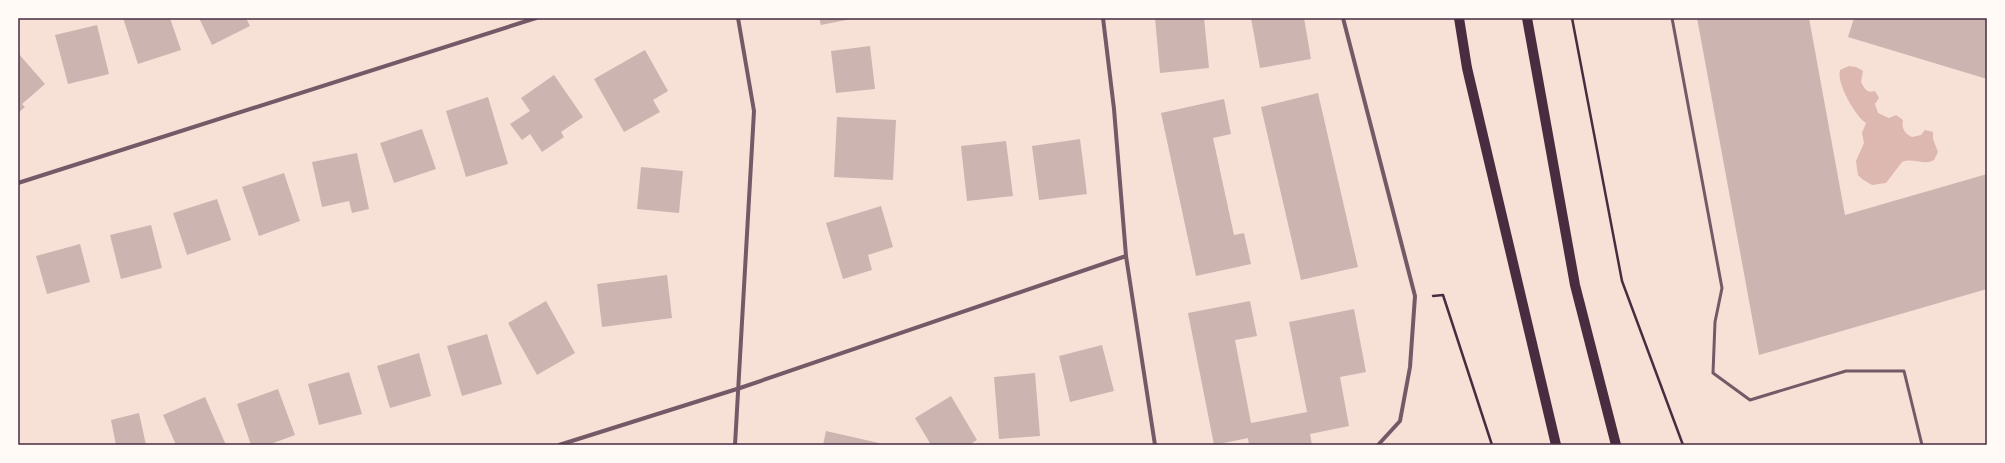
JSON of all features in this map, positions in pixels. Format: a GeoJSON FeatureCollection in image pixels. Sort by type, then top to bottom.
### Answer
{"type":"FeatureCollection","features":[{"type":"Feature","properties":{"kind":"main road"},"geometry":{"type":"LineString","coordinates":[[1458,18],[1467,68],[1556,445]]}},
{"type":"Feature","properties":{"kind":"main road"},"geometry":{"type":"LineString","coordinates":[[1527,18],[1575,285],[1616,445]]}},
{"type":"Feature","properties":{"kind":"street"},"geometry":{"type":"LineString","coordinates":[[18,183],[536,18]]}},
{"type":"Feature","properties":{"kind":"street"},"geometry":{"type":"LineString","coordinates":[[735,445],[740,388],[754,111],[738,18]]}},
{"type":"Feature","properties":{"kind":"street"},"geometry":{"type":"LineString","coordinates":[[1103,18],[1114,109],[1126,256],[1155,445]]}},
{"type":"Feature","properties":{"kind":"street"},"geometry":{"type":"LineString","coordinates":[[1343,18],[1415,296],[1410,367],[1400,421],[1378,445]]}},
{"type":"Feature","properties":{"kind":"street"},"geometry":{"type":"LineString","coordinates":[[559,445],[740,388],[1126,256]]}},
{"type":"Feature","properties":{"kind":"lane"},"geometry":{"type":"LineString","coordinates":[[1672,18],[1722,288],[1714,322],[1713,373],[1750,400],[1846,370],[1904,371],[1922,445]]}},
{"type":"Feature","properties":{"kind":"path"},"geometry":{"type":"LineString","coordinates":[[1572,18],[1622,281],[1683,445]]}},
{"type":"Feature","properties":{"kind":"path"},"geometry":{"type":"LineString","coordinates":[[1415,296],[1442,295],[1492,445]]}},
{"type":"Feature","properties":{"kind":"shaded area"},"geometry":{"type":"Polygon","coordinates":[[[1849,66],[1856,67],[1863,71],[1861,82],[1863,86],[1870,92],[1875,91],[1879,98],[1875,104],[1878,113],[1889,118],[1896,115],[1903,120],[1904,130],[1912,137],[1921,135],[1925,130],[1933,132],[1933,139],[1938,152],[1934,160],[1930,162],[1910,160],[1902,162],[1886,183],[1872,185],[1858,175],[1856,161],[1864,143],[1862,133],[1866,123],[1852,107],[1841,83],[1840,70],[1849,66]]]}},
{"type":"Feature","properties":{"kind":"building"},"geometry":{"type":"Polygon","coordinates":[[[123,18],[170,18],[181,50],[138,64],[123,18]]]}},
{"type":"Feature","properties":{"kind":"building"},"geometry":{"type":"Polygon","coordinates":[[[199,18],[246,18],[250,26],[212,45],[199,18]]]}},
{"type":"Feature","properties":{"kind":"building"},"geometry":{"type":"Polygon","coordinates":[[[819,18],[851,18],[851,19],[821,25],[819,18]]]}},
{"type":"Feature","properties":{"kind":"building"},"geometry":{"type":"Polygon","coordinates":[[[1155,18],[1204,18],[1209,68],[1160,73],[1155,18]]]}},
{"type":"Feature","properties":{"kind":"building"},"geometry":{"type":"Polygon","coordinates":[[[1251,18],[1304,18],[1311,59],[1260,68],[1251,18]]]}},
{"type":"Feature","properties":{"kind":"building"},"geometry":{"type":"Polygon","coordinates":[[[1697,18],[1809,18],[1845,215],[1987,174],[1987,289],[1759,355],[1697,18]]]}},
{"type":"Feature","properties":{"kind":"building"},"geometry":{"type":"Polygon","coordinates":[[[1854,18],[1987,18],[1987,79],[1848,37],[1854,18]]]}},
{"type":"Feature","properties":{"kind":"building"},"geometry":{"type":"Polygon","coordinates":[[[97,25],[109,74],[68,84],[55,35],[97,25]]]}},
{"type":"Feature","properties":{"kind":"building"},"geometry":{"type":"Polygon","coordinates":[[[870,46],[875,89],[836,93],[831,51],[870,46]]]}},
{"type":"Feature","properties":{"kind":"building"},"geometry":{"type":"Polygon","coordinates":[[[645,50],[668,91],[653,100],[660,112],[624,132],[594,79],[645,50]]]}},
{"type":"Feature","properties":{"kind":"building"},"geometry":{"type":"Polygon","coordinates":[[[18,53],[45,84],[22,104],[25,107],[18,113],[18,53]]]}},
{"type":"Feature","properties":{"kind":"building"},"geometry":{"type":"Polygon","coordinates":[[[554,75],[583,117],[561,132],[564,137],[542,152],[530,134],[522,140],[510,124],[530,111],[521,98],[554,75]]]}},
{"type":"Feature","properties":{"kind":"building"},"geometry":{"type":"Polygon","coordinates":[[[1318,93],[1358,267],[1301,280],[1261,107],[1318,93]]]}},
{"type":"Feature","properties":{"kind":"building"},"geometry":{"type":"Polygon","coordinates":[[[488,97],[508,164],[466,177],[446,111],[488,97]]]}},
{"type":"Feature","properties":{"kind":"building"},"geometry":{"type":"Polygon","coordinates":[[[1224,99],[1231,134],[1213,138],[1234,235],[1244,233],[1251,264],[1196,276],[1161,113],[1224,99]]]}},
{"type":"Feature","properties":{"kind":"building"},"geometry":{"type":"Polygon","coordinates":[[[837,117],[896,120],[893,180],[834,177],[837,117]]]}},
{"type":"Feature","properties":{"kind":"building"},"geometry":{"type":"Polygon","coordinates":[[[422,129],[436,169],[394,183],[380,143],[422,129]]]}},
{"type":"Feature","properties":{"kind":"building"},"geometry":{"type":"Polygon","coordinates":[[[1080,139],[1087,194],[1039,200],[1032,146],[1080,139]]]}},
{"type":"Feature","properties":{"kind":"building"},"geometry":{"type":"Polygon","coordinates":[[[1006,141],[1013,196],[967,201],[961,146],[1006,141]]]}},
{"type":"Feature","properties":{"kind":"building"},"geometry":{"type":"Polygon","coordinates":[[[357,153],[369,209],[352,213],[349,201],[322,207],[312,162],[357,153]]]}},
{"type":"Feature","properties":{"kind":"building"},"geometry":{"type":"Polygon","coordinates":[[[641,167],[683,171],[679,213],[637,209],[641,167]]]}},
{"type":"Feature","properties":{"kind":"building"},"geometry":{"type":"Polygon","coordinates":[[[284,173],[300,221],[259,236],[242,187],[284,173]]]}},
{"type":"Feature","properties":{"kind":"building"},"geometry":{"type":"Polygon","coordinates":[[[217,199],[231,240],[187,255],[173,213],[217,199]]]}},
{"type":"Feature","properties":{"kind":"building"},"geometry":{"type":"Polygon","coordinates":[[[881,206],[893,247],[868,255],[872,270],[843,279],[826,223],[881,206]]]}},
{"type":"Feature","properties":{"kind":"building"},"geometry":{"type":"Polygon","coordinates":[[[151,225],[162,268],[121,279],[110,235],[151,225]]]}},
{"type":"Feature","properties":{"kind":"building"},"geometry":{"type":"Polygon","coordinates":[[[80,244],[90,282],[47,294],[36,256],[80,244]]]}},
{"type":"Feature","properties":{"kind":"building"},"geometry":{"type":"Polygon","coordinates":[[[667,275],[672,318],[602,327],[597,284],[667,275]]]}},
{"type":"Feature","properties":{"kind":"building"},"geometry":{"type":"Polygon","coordinates":[[[546,301],[575,353],[537,375],[508,323],[546,301]]]}},
{"type":"Feature","properties":{"kind":"building"},"geometry":{"type":"Polygon","coordinates":[[[1250,301],[1257,336],[1235,340],[1251,423],[1307,412],[1289,322],[1354,309],[1366,372],[1340,377],[1349,426],[1310,434],[1312,445],[1249,445],[1248,438],[1214,445],[1188,313],[1250,301]]]}},
{"type":"Feature","properties":{"kind":"building"},"geometry":{"type":"Polygon","coordinates":[[[487,334],[502,384],[462,396],[447,346],[487,334]]]}},
{"type":"Feature","properties":{"kind":"building"},"geometry":{"type":"Polygon","coordinates":[[[1102,345],[1114,391],[1070,402],[1059,356],[1102,345]]]}},
{"type":"Feature","properties":{"kind":"building"},"geometry":{"type":"Polygon","coordinates":[[[419,353],[431,396],[390,408],[377,366],[419,353]]]}},
{"type":"Feature","properties":{"kind":"building"},"geometry":{"type":"Polygon","coordinates":[[[349,372],[362,414],[319,425],[308,384],[349,372]]]}},
{"type":"Feature","properties":{"kind":"building"},"geometry":{"type":"Polygon","coordinates":[[[1035,373],[1040,436],[999,439],[994,377],[1035,373]]]}},
{"type":"Feature","properties":{"kind":"building"},"geometry":{"type":"Polygon","coordinates":[[[278,389],[295,435],[268,445],[251,445],[237,404],[278,389]]]}},
{"type":"Feature","properties":{"kind":"building"},"geometry":{"type":"Polygon","coordinates":[[[951,396],[977,440],[969,445],[931,445],[915,418],[951,396]]]}},
{"type":"Feature","properties":{"kind":"building"},"geometry":{"type":"Polygon","coordinates":[[[205,397],[226,445],[176,445],[163,415],[205,397]]]}},
{"type":"Feature","properties":{"kind":"building"},"geometry":{"type":"Polygon","coordinates":[[[139,413],[146,445],[116,445],[111,420],[139,413]]]}},
{"type":"Feature","properties":{"kind":"building"},"geometry":{"type":"Polygon","coordinates":[[[826,431],[879,443],[879,445],[823,445],[826,431]]]}}]}
